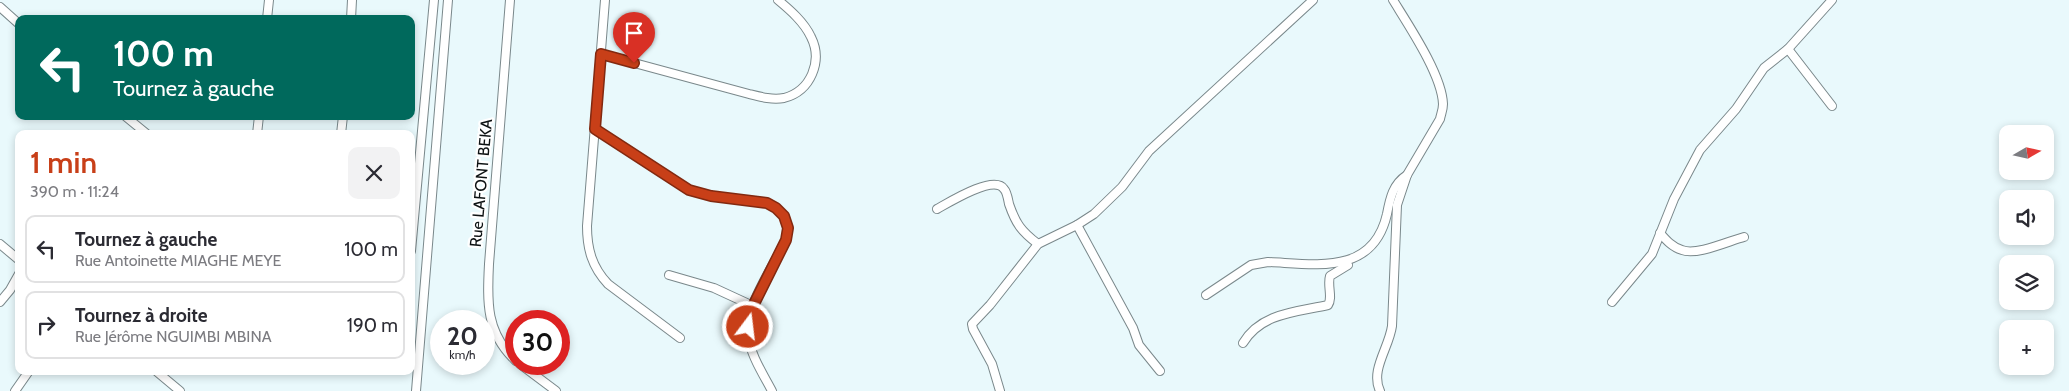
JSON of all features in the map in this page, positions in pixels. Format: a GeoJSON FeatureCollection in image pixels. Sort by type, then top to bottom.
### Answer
{"type":"FeatureCollection","features":[{"type":"Feature","properties":{"kind":"street"},"geometry":{"type":"LineString","coordinates":[[267,15],[269,0]]}},
{"type":"Feature","properties":{"kind":"street"},"geometry":{"type":"LineString","coordinates":[[351,15],[352,0]]}},
{"type":"Feature","properties":{"kind":"street"},"geometry":{"type":"LineString","coordinates":[[415,207],[434,0]]}},
{"type":"Feature","properties":{"kind":"street"},"geometry":{"type":"LineString","coordinates":[[416,391],[448,0]]}},
{"type":"Feature","properties":{"kind":"street","name":"Rue LAFONT BEKA"},"geometry":{"type":"LineString","coordinates":[[505,350],[494,330],[488,299],[488,264],[510,0]]}},
{"type":"Feature","properties":{"kind":"street"},"geometry":{"type":"LineString","coordinates":[[605,0],[587,232],[592,261],[598,273],[608,284],[680,338]]}},
{"type":"Feature","properties":{"kind":"street"},"geometry":{"type":"LineString","coordinates":[[601,54],[749,94],[771,99],[783,98],[794,94],[805,86],[814,73],[816,55],[812,38],[803,24],[778,0]]}},
{"type":"Feature","properties":{"kind":"street"},"geometry":{"type":"LineString","coordinates":[[1000,391],[992,364],[972,324],[990,305],[1038,244],[1077,225],[1094,214],[1122,187],[1155,145],[1313,0]]}},
{"type":"Feature","properties":{"kind":"street"},"geometry":{"type":"LineString","coordinates":[[1380,391],[1376,373],[1390,340],[1392,326],[1396,215],[1401,190],[1407,175],[1440,119],[1443,103],[1441,91],[1421,48],[1393,0]]}},
{"type":"Feature","properties":{"kind":"street"},"geometry":{"type":"LineString","coordinates":[[1612,302],[1652,254],[1674,199],[1700,150],[1736,109],[1764,68],[1788,49],[1832,0]]}},
{"type":"Feature","properties":{"kind":"street"},"geometry":{"type":"LineString","coordinates":[[0,7],[15,20]]}},
{"type":"Feature","properties":{"kind":"street"},"geometry":{"type":"LineString","coordinates":[[1788,49],[1832,106]]}},
{"type":"Feature","properties":{"kind":"street"},"geometry":{"type":"LineString","coordinates":[[130,120],[142,130]]}},
{"type":"Feature","properties":{"kind":"street"},"geometry":{"type":"LineString","coordinates":[[595,129],[689,190],[711,196],[767,203],[784,216],[788,228],[786,240],[753,306],[748,327],[748,336],[772,391]]}},
{"type":"Feature","properties":{"kind":"street"},"geometry":{"type":"LineString","coordinates":[[1206,295],[1251,265],[1268,262],[1320,265],[1349,261],[1360,255],[1376,239],[1384,227],[1393,191],[1398,181],[1407,175]]}},
{"type":"Feature","properties":{"kind":"street"},"geometry":{"type":"LineString","coordinates":[[937,209],[963,194],[997,184],[1004,188],[1019,228],[1038,244]]}},
{"type":"Feature","properties":{"kind":"street"},"geometry":{"type":"LineString","coordinates":[[1077,225],[1133,328],[1139,345],[1160,371]]}},
{"type":"Feature","properties":{"kind":"street"},"geometry":{"type":"LineString","coordinates":[[1660,233],[1669,243],[1683,251],[1699,250],[1744,237]]}},
{"type":"Feature","properties":{"kind":"street"},"geometry":{"type":"LineString","coordinates":[[0,244],[15,257]]}},
{"type":"Feature","properties":{"kind":"street"},"geometry":{"type":"LineString","coordinates":[[1243,343],[1248,334],[1262,322],[1284,314],[1328,305],[1330,300],[1328,289],[1330,276],[1349,264],[1349,261]]}},
{"type":"Feature","properties":{"kind":"street"},"geometry":{"type":"LineString","coordinates":[[670,275],[714,288],[753,306]]}},
{"type":"Feature","properties":{"kind":"street"},"geometry":{"type":"LineString","coordinates":[[0,302],[15,280]]}},
{"type":"Feature","properties":{"kind":"street"},"geometry":{"type":"LineString","coordinates":[[15,391],[26,375]]}},
{"type":"Feature","properties":{"kind":"street"},"geometry":{"type":"LineString","coordinates":[[161,375],[180,391]]}},
{"type":"Feature","properties":{"kind":"street"},"geometry":{"type":"LineString","coordinates":[[535,375],[556,391]]}},
{"type":"Feature","properties":{"kind":"route"},"geometry":{"type":"LineString","coordinates":[[634,63],[601,54],[595,129],[689,190],[711,196],[767,203],[784,216],[788,228],[786,240],[753,306],[748,327]]}}]}
